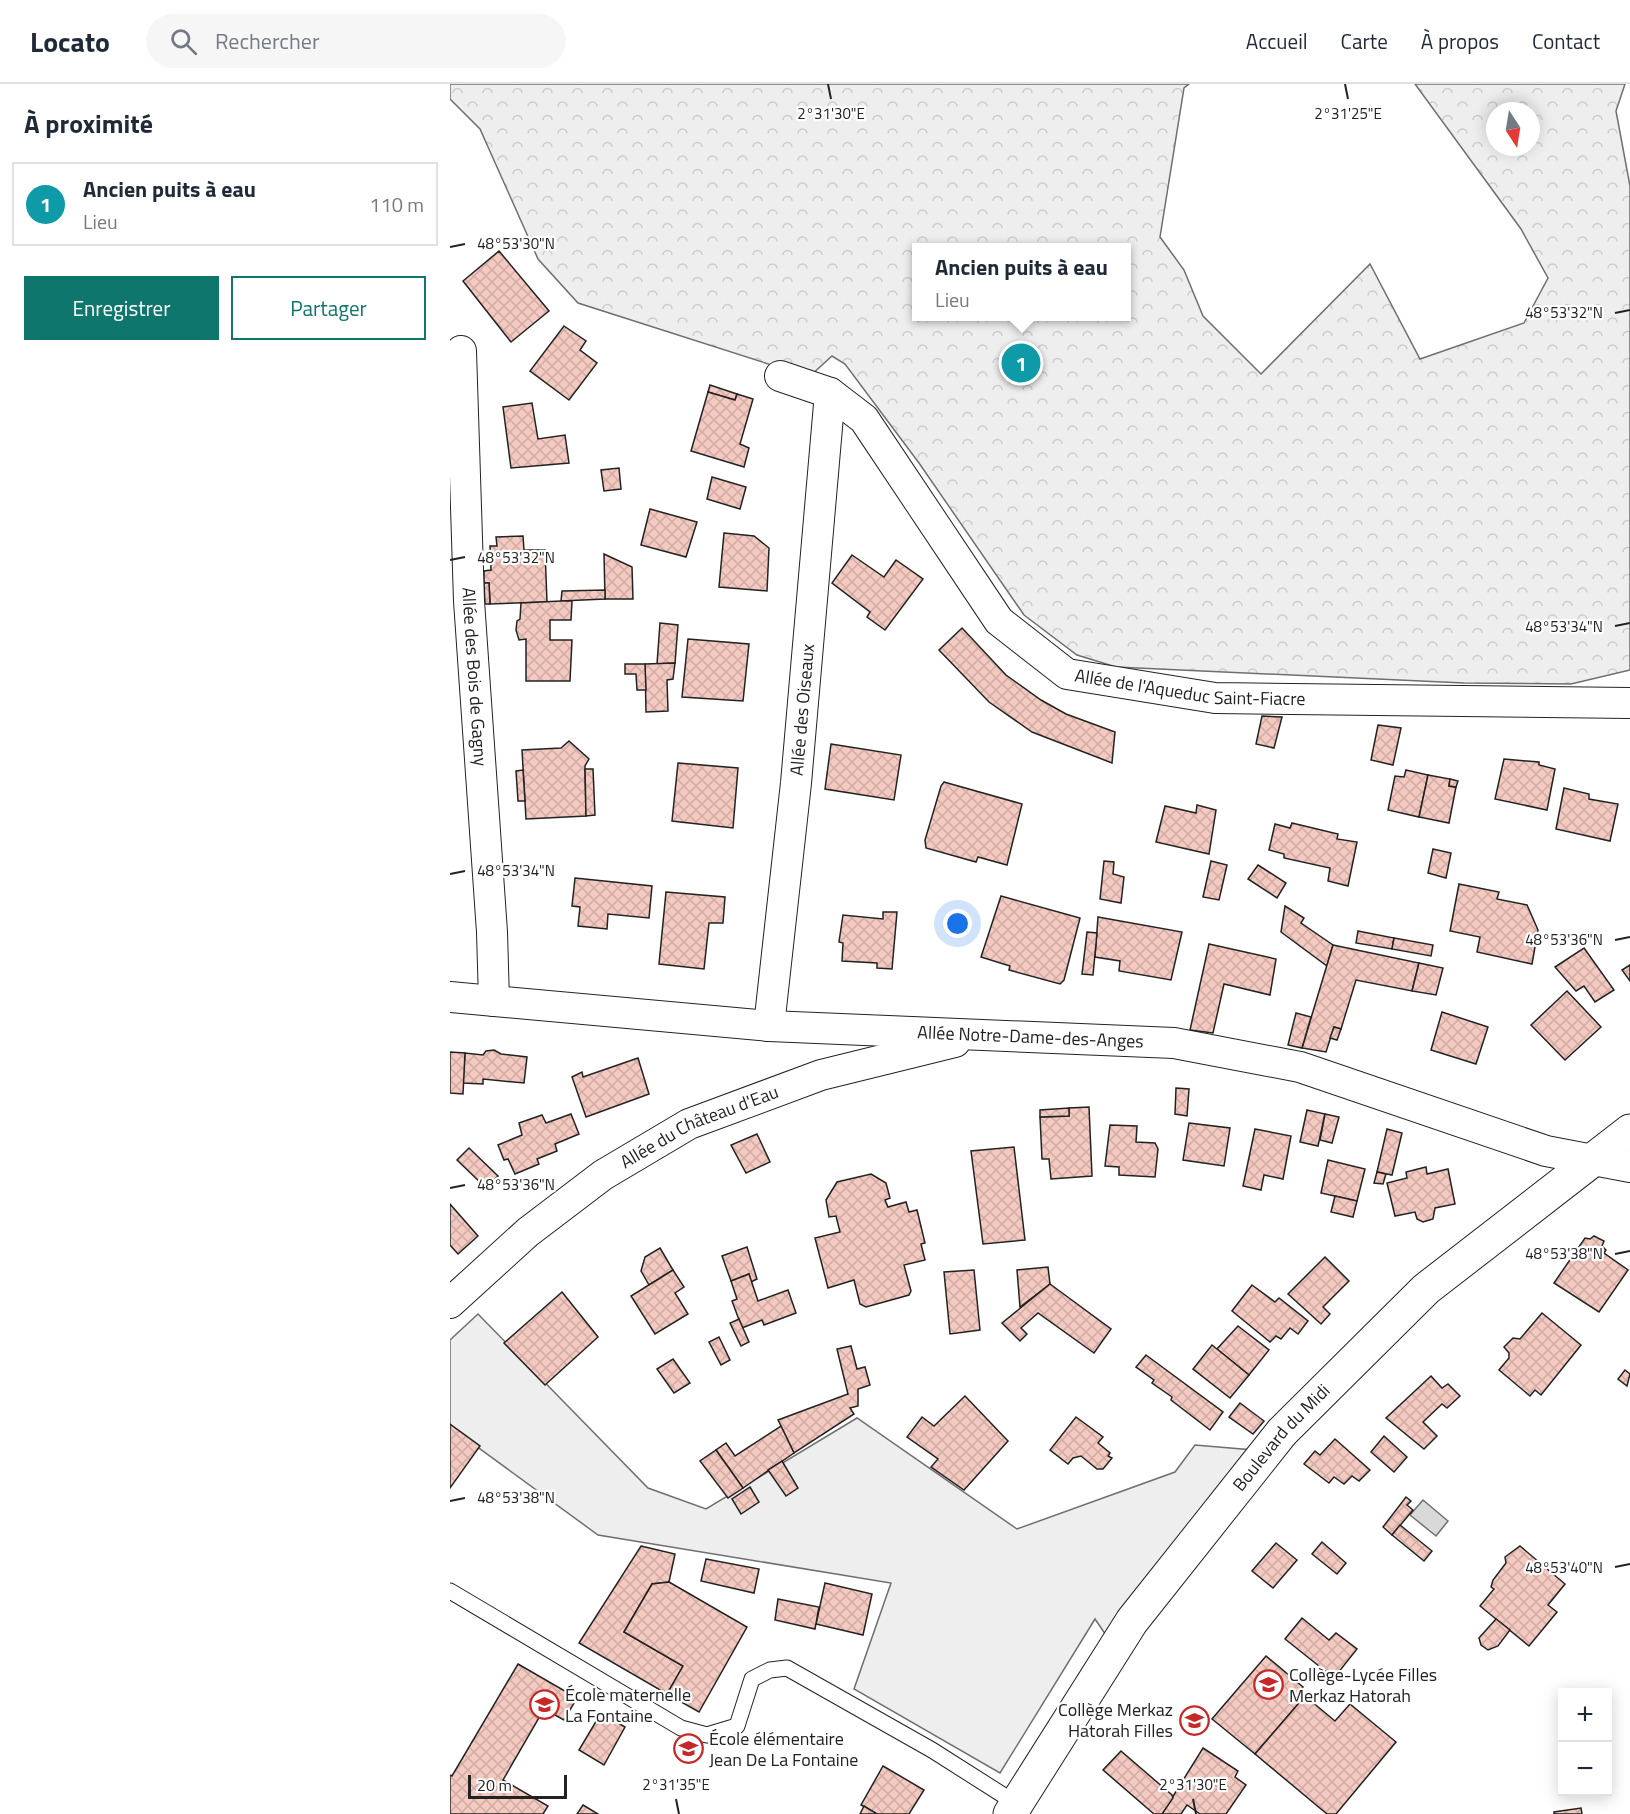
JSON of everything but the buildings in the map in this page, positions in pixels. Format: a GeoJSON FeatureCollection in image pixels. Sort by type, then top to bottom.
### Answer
{"type":"FeatureCollection","features":[{"type":"Feature","properties":{"kind":"street","name":"Allée des Bois de Gagny"},"geometry":{"type":"LineString","coordinates":[[461,351],[456,469],[469,601],[492,932],[494,1001]]}},
{"type":"Feature","properties":{"kind":"street","name":"Allée de l'Aqueduc Saint-Fiacre"},"geometry":{"type":"LineString","coordinates":[[780,376],[830,393],[864,419],[999,621],[1067,674],[1215,698],[1630,703]]}},
{"type":"Feature","properties":{"kind":"street","name":"Allée des Oiseaux"},"geometry":{"type":"LineString","coordinates":[[769,1026],[796,783],[830,393]]}},
{"type":"Feature","properties":{"kind":"street","name":"Allée Notre-Dame-des-Anges"},"geometry":{"type":"LineString","coordinates":[[450,997],[769,1026],[1174,1043],[1300,1067],[1546,1150],[1595,1158],[1630,1167]]}},
{"type":"Feature","properties":{"kind":"street","name":"Allée du Château d'Eau"},"geometry":{"type":"LineString","coordinates":[[450,1303],[528,1233],[603,1175],[689,1124],[820,1075],[990,1034]]}},
{"type":"Feature","properties":{"kind":"street","name":"Boulevard du Midi"},"geometry":{"type":"LineString","coordinates":[[1014,1809],[1126,1629],[1276,1438],[1426,1289],[1630,1131]]}},
{"type":"Feature","properties":{"kind":"lane"},"geometry":{"type":"LineString","coordinates":[[450,1591],[681,1728],[707,1735],[737,1726],[752,1680],[770,1670],[787,1668],[932,1749],[1014,1809]]}},
{"type":"Feature","properties":{"kind":"green space"},"geometry":{"type":"Polygon","coordinates":[[[450,84],[1189,84],[1184,88],[1160,237],[1184,270],[1203,316],[1261,374],[1370,264],[1420,359],[1524,323],[1548,278],[1521,229],[1415,84],[1625,84],[1616,111],[1630,186],[1630,670],[1571,684],[1464,683],[1116,667],[1077,655],[1024,615],[919,463],[845,364],[832,356],[809,377],[578,303],[538,259],[480,129],[450,99],[450,84]]]}},
{"type":"Feature","properties":{"kind":"green space"},"geometry":{"type":"Polygon","coordinates":[[[478,1314],[648,1488],[706,1509],[857,1418],[1017,1529],[1175,1472],[1195,1445],[1265,1451],[1114,1647],[1095,1619],[1000,1773],[854,1689],[891,1583],[598,1535],[450,1427],[450,1340],[478,1314]]]}},
{"type":"Feature","properties":{"kind":"shaded area"},"geometry":{"type":"Polygon","coordinates":[[[1423,1500],[1448,1521],[1436,1536],[1410,1515],[1423,1500]]]}},
{"type":"Feature","properties":{"kind":"place","name":"Ancien puits à eau"},"geometry":{"type":"Point","coordinates":[1021,363]}},
{"type":"Feature","properties":{"kind":"place","name":"Collège-Lycée Filles Merkaz Hatorah"},"geometry":{"type":"Point","coordinates":[1268,1685]}},
{"type":"Feature","properties":{"kind":"place","name":"École maternelle La Fontaine"},"geometry":{"type":"Point","coordinates":[544,1705]}},
{"type":"Feature","properties":{"kind":"place","name":"Collège Merkaz Hatorah Filles"},"geometry":{"type":"Point","coordinates":[1194,1720]}},
{"type":"Feature","properties":{"kind":"place","name":"École élémentaire Jean De La Fontaine"},"geometry":{"type":"Point","coordinates":[688,1749]}}]}
